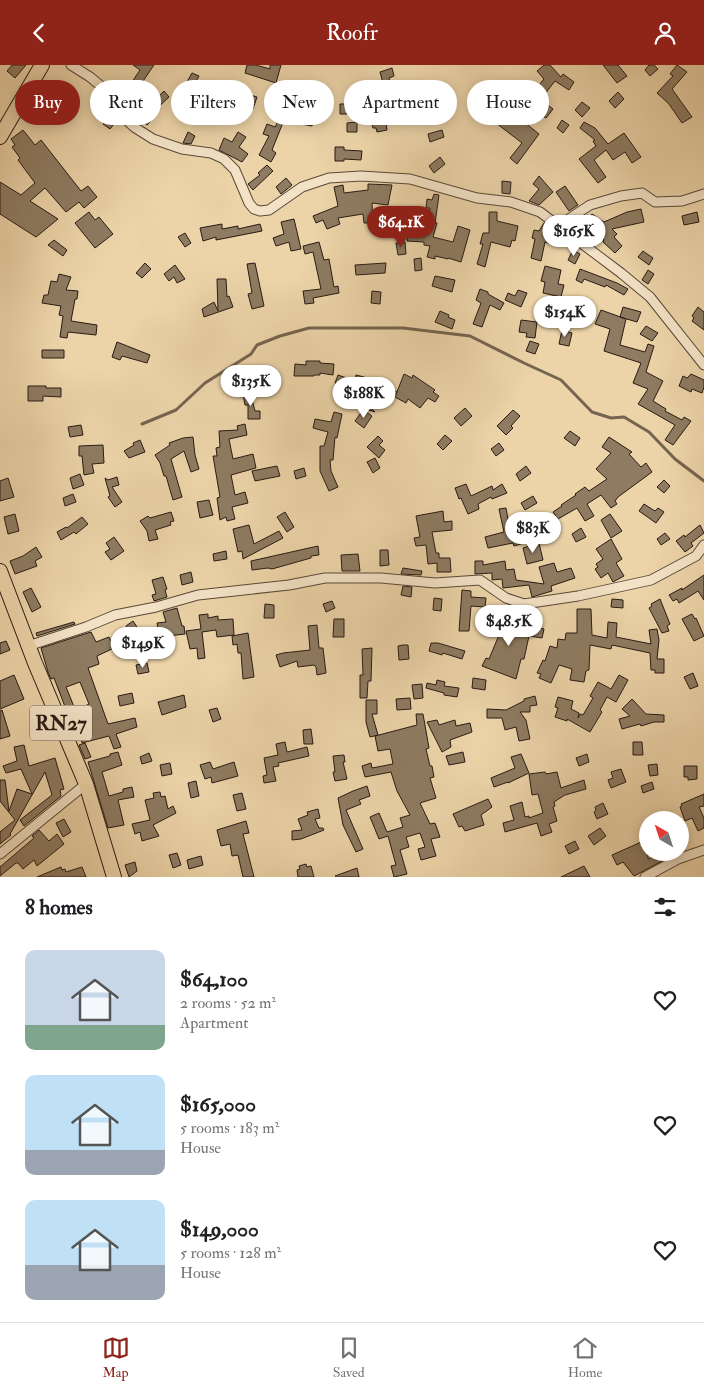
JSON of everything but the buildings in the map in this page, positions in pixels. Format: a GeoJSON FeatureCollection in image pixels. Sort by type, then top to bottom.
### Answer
{"type":"FeatureCollection","features":[{"type":"Feature","properties":{"kind":"main road"},"geometry":{"type":"LineString","coordinates":[[0,137],[42,65]]}},
{"type":"Feature","properties":{"kind":"main road","name":"RN27"},"geometry":{"type":"LineString","coordinates":[[0,571],[28,646],[86,784],[114,877]]}},
{"type":"Feature","properties":{"kind":"street"},"geometry":{"type":"LineString","coordinates":[[72,65],[101,86],[118,112],[134,127],[153,139],[182,149],[211,153],[224,159],[235,170],[249,203],[254,209],[260,211],[269,210],[302,187],[329,178],[361,176],[410,179],[477,198],[511,202],[540,212],[650,297],[704,365]]}},
{"type":"Feature","properties":{"kind":"street"},"geometry":{"type":"LineString","coordinates":[[558,225],[590,205],[621,196],[642,193],[655,202],[682,201],[704,194]]}},
{"type":"Feature","properties":{"kind":"street"},"geometry":{"type":"LineString","coordinates":[[28,646],[86,627],[115,615],[156,607],[198,595],[289,585],[325,578],[380,578],[435,583],[480,580],[506,598],[524,604],[651,580],[696,556],[704,545]]}},
{"type":"Feature","properties":{"kind":"street"},"geometry":{"type":"LineString","coordinates":[[0,854],[86,784]]}},
{"type":"Feature","properties":{"kind":"street"},"geometry":{"type":"LineString","coordinates":[[645,877],[678,859],[704,850]]}},
{"type":"Feature","properties":{"kind":"waterway"},"geometry":{"type":"LineString","coordinates":[[142,424],[176,410],[205,383],[251,354],[257,345],[280,336],[309,328],[403,328],[470,336],[561,380],[592,412],[611,418],[624,417],[649,432],[675,459],[704,481]]}}]}
